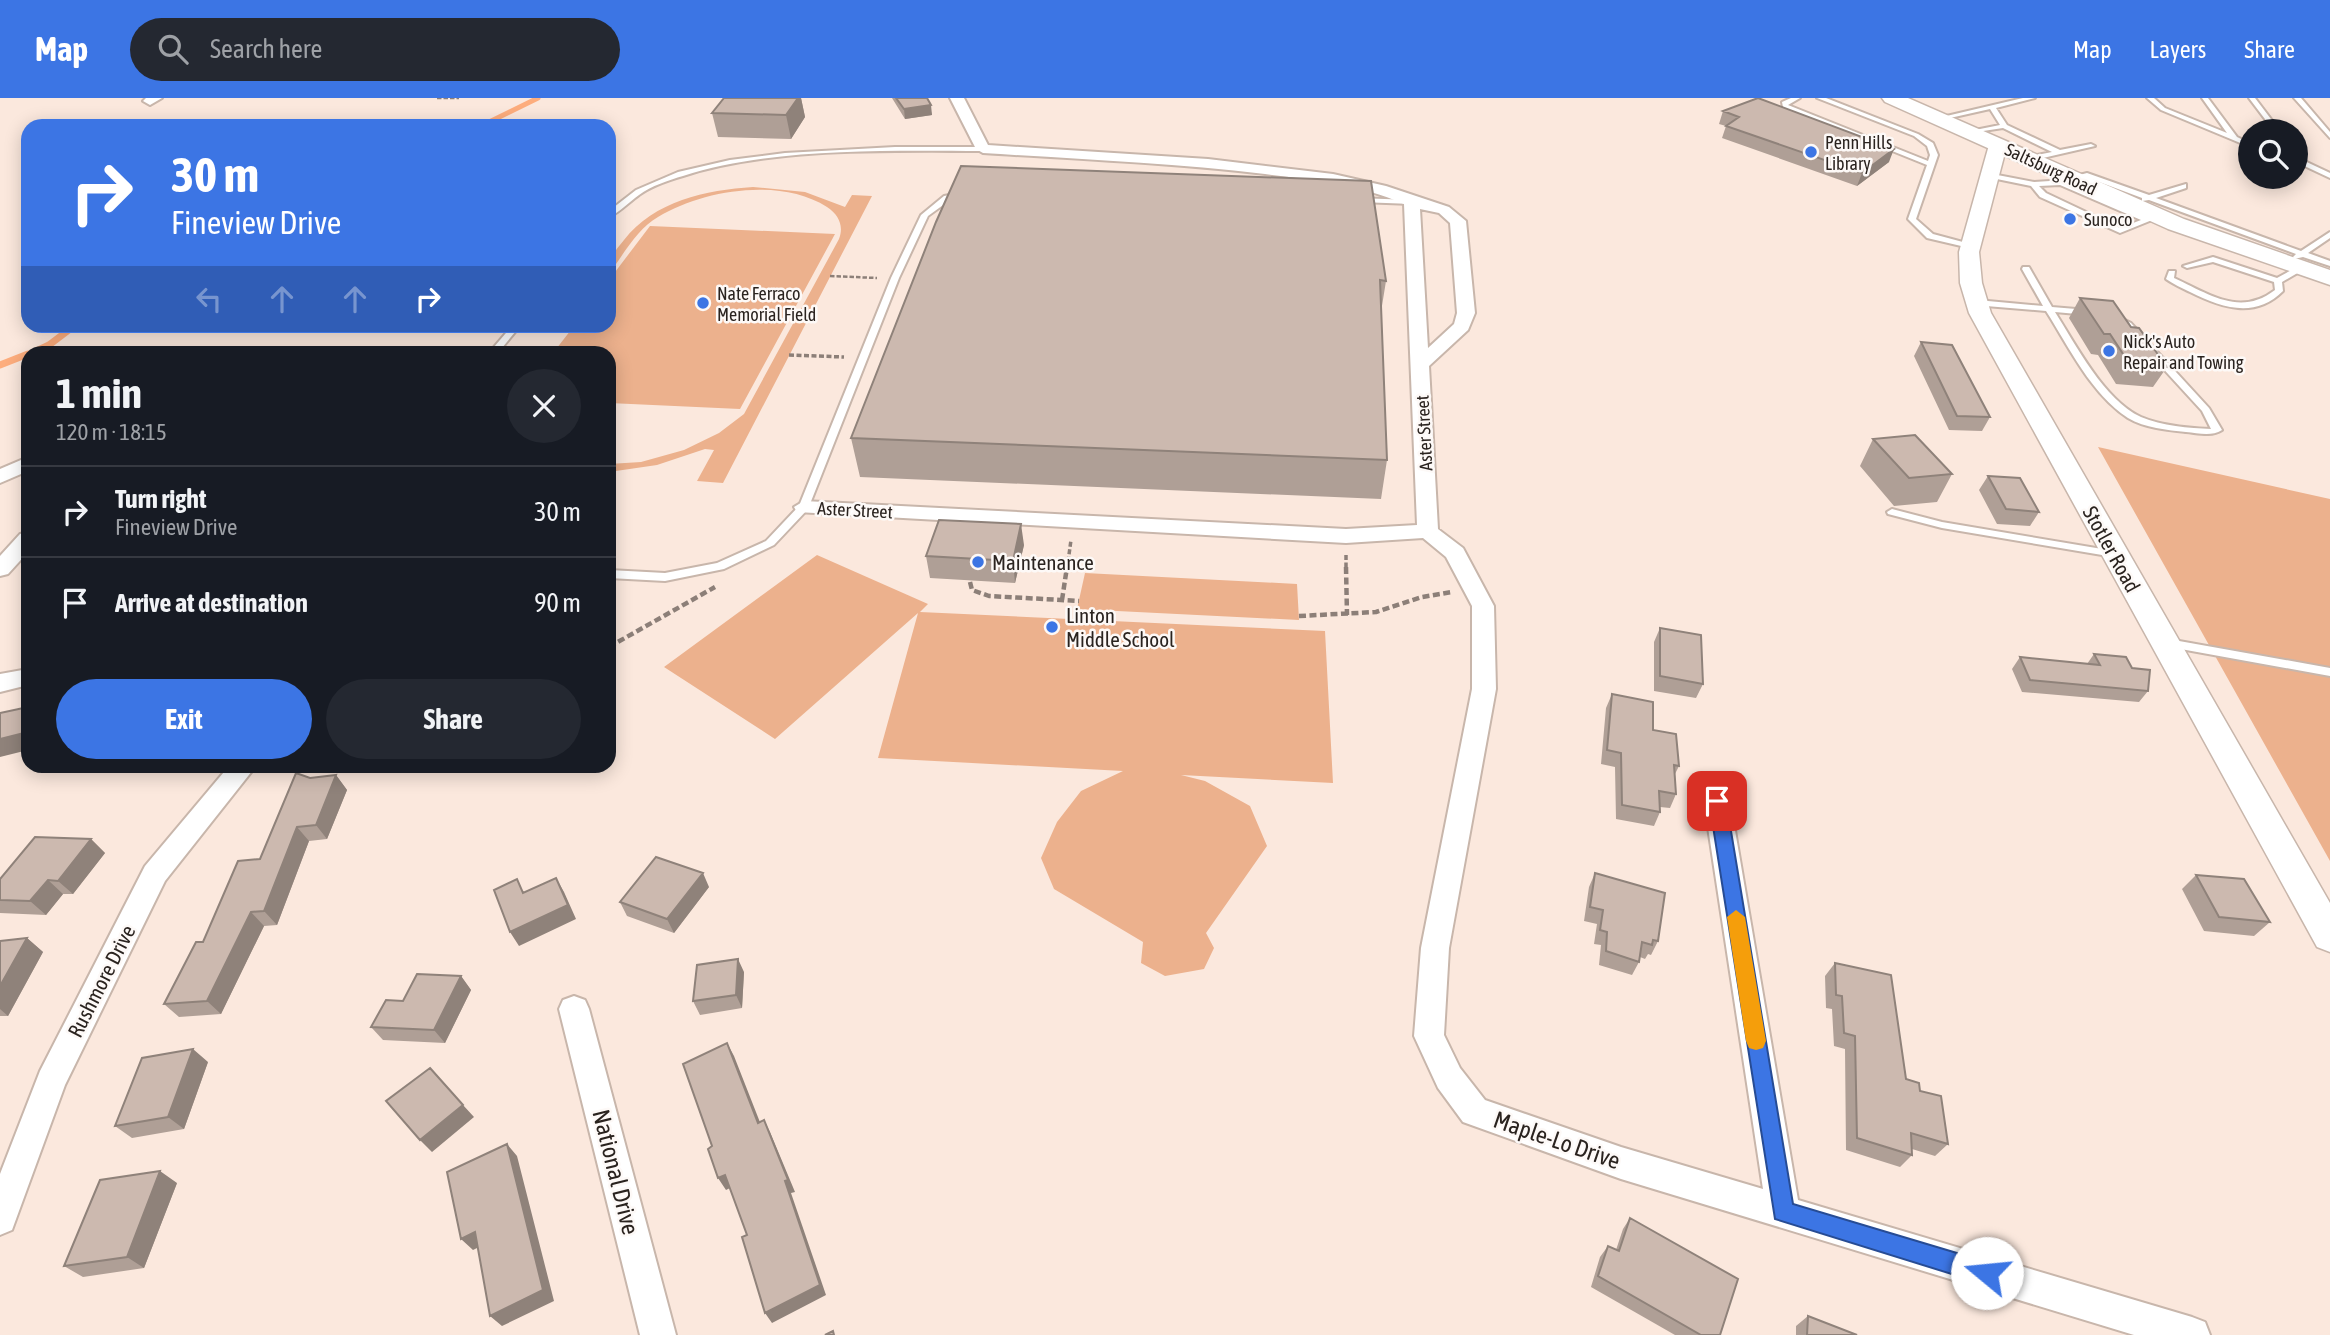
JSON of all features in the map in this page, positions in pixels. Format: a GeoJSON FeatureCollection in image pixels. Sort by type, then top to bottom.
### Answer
{"type":"FeatureCollection","features":[{"type":"Feature","properties":{"kind":"main road","name":"Saltsburg Road"},"geometry":{"type":"LineString","coordinates":[[1892,98],[1972,132],[2001,135],[2030,159],[2103,199],[2190,222],[2290,272],[2330,278]]}},
{"type":"Feature","properties":{"kind":"street"},"geometry":{"type":"LineString","coordinates":[[957,98],[983,149],[1236,166],[1355,181],[1385,188],[1412,202],[1444,210],[1458,221],[1468,302],[1462,326],[1420,365]]}},
{"type":"Feature","properties":{"kind":"street","name":"Stotler Road"},"geometry":{"type":"LineString","coordinates":[[2001,135],[1971,247],[1971,283],[1977,303],[2002,356],[2330,936]]}},
{"type":"Feature","properties":{"kind":"street","name":"Aster Street"},"geometry":{"type":"LineString","coordinates":[[804,507],[1346,536],[1428,531],[1412,202]]}},
{"type":"Feature","properties":{"kind":"street"},"geometry":{"type":"LineString","coordinates":[[0,477],[21,466]]}},
{"type":"Feature","properties":{"kind":"street","name":"Maple-Lo Drive"},"geometry":{"type":"LineString","coordinates":[[1428,531],[1455,553],[1483,606],[1484,690],[1435,948],[1429,1036],[1449,1078],[1474,1111],[1620,1163],[2192,1335]]}},
{"type":"Feature","properties":{"kind":"street"},"geometry":{"type":"LineString","coordinates":[[0,569],[21,547]]}},
{"type":"Feature","properties":{"kind":"street"},"geometry":{"type":"LineString","coordinates":[[0,683],[21,678]]}},
{"type":"Feature","properties":{"kind":"street","name":"Rushmore Drive"},"geometry":{"type":"LineString","coordinates":[[0,1218],[51,1081],[155,874],[238,773]]}},
{"type":"Feature","properties":{"kind":"street"},"geometry":{"type":"LineString","coordinates":[[1717,801],[1783,1212]]}},
{"type":"Feature","properties":{"kind":"street","name":"National Drive"},"geometry":{"type":"LineString","coordinates":[[574,1009],[658,1335]]}},
{"type":"Feature","properties":{"kind":"lane"},"geometry":{"type":"LineString","coordinates":[[1797,98],[1784,103],[1785,106],[1930,164]]}},
{"type":"Feature","properties":{"kind":"lane"},"geometry":{"type":"LineString","coordinates":[[1820,98],[1916,135],[1930,145],[1934,155],[1912,219],[1930,236],[1971,247]]}},
{"type":"Feature","properties":{"kind":"lane"},"geometry":{"type":"LineString","coordinates":[[1941,118],[2032,98]]}},
{"type":"Feature","properties":{"kind":"lane"},"geometry":{"type":"LineString","coordinates":[[2150,98],[2163,109],[2238,140]]}},
{"type":"Feature","properties":{"kind":"lane"},"geometry":{"type":"LineString","coordinates":[[2205,98],[2235,139]]}},
{"type":"Feature","properties":{"kind":"lane"},"geometry":{"type":"LineString","coordinates":[[2252,98],[2268,119]]}},
{"type":"Feature","properties":{"kind":"lane"},"geometry":{"type":"LineString","coordinates":[[2297,98],[2330,136]]}},
{"type":"Feature","properties":{"kind":"lane"},"geometry":{"type":"LineString","coordinates":[[1992,107],[2001,135],[2060,153]]}},
{"type":"Feature","properties":{"kind":"lane"},"geometry":{"type":"LineString","coordinates":[[2030,159],[2091,146]]}},
{"type":"Feature","properties":{"kind":"lane"},"geometry":{"type":"LineString","coordinates":[[616,207],[645,189],[699,170],[760,157],[822,152],[983,149]]}},
{"type":"Feature","properties":{"kind":"lane"},"geometry":{"type":"LineString","coordinates":[[2308,164],[2330,176]]}},
{"type":"Feature","properties":{"kind":"lane"},"geometry":{"type":"LineString","coordinates":[[1990,176],[2103,199],[2120,230],[2095,216],[2103,199]]}},
{"type":"Feature","properties":{"kind":"lane"},"geometry":{"type":"LineString","coordinates":[[2034,184],[2043,195],[2103,199],[2183,186]]}},
{"type":"Feature","properties":{"kind":"lane"},"geometry":{"type":"LineString","coordinates":[[616,574],[665,577],[720,566],[770,543],[804,507],[895,278],[925,215],[947,198],[968,193]]}},
{"type":"Feature","properties":{"kind":"lane"},"geometry":{"type":"LineString","coordinates":[[1343,200],[1412,202]]}},
{"type":"Feature","properties":{"kind":"lane"},"geometry":{"type":"LineString","coordinates":[[2172,273],[2168,276],[2170,279],[2240,308],[2249,309],[2272,299],[2290,272],[2330,234]]}},
{"type":"Feature","properties":{"kind":"lane"},"geometry":{"type":"LineString","coordinates":[[2187,266],[2213,259],[2290,272]]}},
{"type":"Feature","properties":{"kind":"lane"},"geometry":{"type":"LineString","coordinates":[[2212,264],[2290,272],[2330,264]]}},
{"type":"Feature","properties":{"kind":"lane"},"geometry":{"type":"LineString","coordinates":[[1977,303],[2049,309],[2100,313],[2117,317],[2128,325],[2206,410],[2217,430],[2211,432],[2145,422],[2131,416],[2085,365],[2049,309],[2026,269]]}},
{"type":"Feature","properties":{"kind":"lane"},"geometry":{"type":"LineString","coordinates":[[1892,512],[1942,524],[2114,554]]}},
{"type":"Feature","properties":{"kind":"lane"},"geometry":{"type":"LineString","coordinates":[[2164,642],[2330,672]]}},
{"type":"Feature","properties":{"kind":"path"},"geometry":{"type":"LineString","coordinates":[[437,98],[459,98]]}},
{"type":"Feature","properties":{"kind":"path"},"geometry":{"type":"LineString","coordinates":[[830,276],[895,278]]}},
{"type":"Feature","properties":{"kind":"path"},"geometry":{"type":"LineString","coordinates":[[789,355],[863,358]]}},
{"type":"Feature","properties":{"kind":"path"},"geometry":{"type":"LineString","coordinates":[[1062,600],[1074,522]]}},
{"type":"Feature","properties":{"kind":"path"},"geometry":{"type":"LineString","coordinates":[[1346,536],[1347,615]]}},
{"type":"Feature","properties":{"kind":"path"},"geometry":{"type":"LineString","coordinates":[[970,582],[972,590],[979,594],[1079,601]]}},
{"type":"Feature","properties":{"kind":"path"},"geometry":{"type":"LineString","coordinates":[[1299,616],[1376,612],[1422,597],[1446,595],[1472,582]]}},
{"type":"Feature","properties":{"kind":"path"},"geometry":{"type":"LineString","coordinates":[[616,642],[716,586]]}},
{"type":"Feature","properties":{"kind":"shaded area"},"geometry":{"type":"Polygon","coordinates":[[[753,187],[805,192],[845,207],[852,195],[872,196],[723,483],[697,481],[714,450],[705,449],[657,465],[616,471],[616,464],[641,462],[684,450],[719,433],[744,414],[839,239],[841,225],[827,207],[787,192],[742,191],[697,200],[658,217],[643,228],[616,264],[617,248],[650,216],[682,200],[717,191],[753,187]]]}},
{"type":"Feature","properties":{"kind":"shaded area","name":"Nate Ferraco Memorial Field"},"geometry":{"type":"Polygon","coordinates":[[[650,226],[835,234],[740,409],[616,403],[616,346],[558,346],[569,333],[616,333],[616,271],[650,226]]]}},
{"type":"Feature","properties":{"kind":"shaded area"},"geometry":{"type":"Polygon","coordinates":[[[2098,447],[2330,499],[2330,861],[2098,447]]]}},
{"type":"Feature","properties":{"kind":"shaded area"},"geometry":{"type":"Polygon","coordinates":[[[817,555],[928,604],[920,612],[1325,631],[1333,783],[1181,775],[1205,781],[1250,806],[1267,846],[1206,933],[1214,948],[1204,969],[1165,976],[1141,963],[1143,942],[1054,889],[1041,858],[1057,822],[1081,791],[1123,771],[878,758],[918,613],[775,739],[664,667],[817,555]]]}},
{"type":"Feature","properties":{"kind":"shaded area"},"geometry":{"type":"Polygon","coordinates":[[[1085,573],[1297,584],[1299,620],[1077,609],[1085,573]]]}},
{"type":"Feature","properties":{"kind":"building"},"geometry":{"type":"Polygon","coordinates":[[[724,98],[798,98],[786,115],[712,113],[724,98]]]}},
{"type":"Feature","properties":{"kind":"building"},"geometry":{"type":"Polygon","coordinates":[[[896,98],[927,98],[931,105],[904,109],[896,98]]]}},
{"type":"Feature","properties":{"kind":"building"},"geometry":{"type":"Polygon","coordinates":[[[1758,98],[1894,149],[1862,173],[1726,126],[1739,117],[1723,111],[1758,98]]]}},
{"type":"Feature","properties":{"kind":"building"},"geometry":{"type":"Polygon","coordinates":[[[961,166],[1371,181],[1386,281],[1380,280],[1387,460],[851,438],[936,222],[961,166]]]}},
{"type":"Feature","properties":{"kind":"building"},"geometry":{"type":"Polygon","coordinates":[[[2080,298],[2113,301],[2131,327],[2139,328],[2167,367],[2129,363],[2110,334],[2104,334],[2080,298]]]}},
{"type":"Feature","properties":{"kind":"building"},"geometry":{"type":"Polygon","coordinates":[[[1921,342],[1952,345],[1990,417],[1957,416],[1921,342]]]}},
{"type":"Feature","properties":{"kind":"building"},"geometry":{"type":"Polygon","coordinates":[[[1915,435],[1952,474],[1909,478],[1873,439],[1915,435]]]}},
{"type":"Feature","properties":{"kind":"building"},"geometry":{"type":"Polygon","coordinates":[[[1988,476],[2020,478],[2039,512],[2006,509],[1988,476]]]}},
{"type":"Feature","properties":{"kind":"building"},"geometry":{"type":"Polygon","coordinates":[[[939,520],[1021,524],[1013,561],[926,556],[939,520]]]}},
{"type":"Feature","properties":{"kind":"building"},"geometry":{"type":"Polygon","coordinates":[[[1660,628],[1701,635],[1703,684],[1660,676],[1660,628]]]}},
{"type":"Feature","properties":{"kind":"building"},"geometry":{"type":"Polygon","coordinates":[[[2094,654],[2126,657],[2132,668],[2150,670],[2148,691],[2030,680],[2020,657],[2100,665],[2094,654]]]}},
{"type":"Feature","properties":{"kind":"building"},"geometry":{"type":"Polygon","coordinates":[[[1612,694],[1653,702],[1653,730],[1676,734],[1679,766],[1674,765],[1676,794],[1659,791],[1660,812],[1622,805],[1621,753],[1607,750],[1612,694]]]}},
{"type":"Feature","properties":{"kind":"building"},"geometry":{"type":"Polygon","coordinates":[[[21,708],[21,734],[0,739],[0,713],[21,708]]]}},
{"type":"Feature","properties":{"kind":"building"},"geometry":{"type":"Polygon","coordinates":[[[296,773],[310,778],[336,775],[316,825],[297,827],[264,911],[251,912],[207,1001],[164,1004],[196,942],[203,942],[238,861],[260,859],[296,773]]]}},
{"type":"Feature","properties":{"kind":"building"},"geometry":{"type":"Polygon","coordinates":[[[35,837],[91,839],[58,881],[48,880],[30,901],[0,900],[0,879],[35,837]]]}},
{"type":"Feature","properties":{"kind":"building"},"geometry":{"type":"Polygon","coordinates":[[[656,857],[703,873],[667,919],[620,902],[656,857]]]}},
{"type":"Feature","properties":{"kind":"building"},"geometry":{"type":"Polygon","coordinates":[[[1595,873],[1665,893],[1658,941],[1653,940],[1652,945],[1642,942],[1639,962],[1606,951],[1607,932],[1600,930],[1603,910],[1590,907],[1595,873]]]}},
{"type":"Feature","properties":{"kind":"building"},"geometry":{"type":"Polygon","coordinates":[[[2196,875],[2244,879],[2270,922],[2219,917],[2196,875]]]}},
{"type":"Feature","properties":{"kind":"building"},"geometry":{"type":"Polygon","coordinates":[[[556,878],[568,905],[510,932],[494,890],[517,879],[523,893],[556,878]]]}},
{"type":"Feature","properties":{"kind":"building"},"geometry":{"type":"Polygon","coordinates":[[[27,938],[0,986],[0,941],[27,938]]]}},
{"type":"Feature","properties":{"kind":"building"},"geometry":{"type":"Polygon","coordinates":[[[738,959],[736,995],[693,1001],[697,965],[738,959]]]}},
{"type":"Feature","properties":{"kind":"building"},"geometry":{"type":"Polygon","coordinates":[[[1835,963],[1891,975],[1906,1079],[1919,1083],[1920,1091],[1941,1096],[1948,1144],[1911,1133],[1912,1155],[1857,1138],[1855,1036],[1844,1033],[1842,996],[1836,995],[1835,963]]]}},
{"type":"Feature","properties":{"kind":"building"},"geometry":{"type":"Polygon","coordinates":[[[417,974],[461,976],[434,1030],[371,1027],[386,1000],[403,1001],[417,974]]]}},
{"type":"Feature","properties":{"kind":"building"},"geometry":{"type":"Polygon","coordinates":[[[727,1043],[758,1123],[764,1120],[788,1180],[785,1181],[820,1285],[765,1313],[742,1237],[747,1235],[725,1175],[718,1178],[708,1149],[712,1146],[683,1064],[727,1043]]]}},
{"type":"Feature","properties":{"kind":"building"},"geometry":{"type":"Polygon","coordinates":[[[193,1049],[168,1117],[115,1126],[142,1058],[193,1049]]]}},
{"type":"Feature","properties":{"kind":"building"},"geometry":{"type":"Polygon","coordinates":[[[430,1068],[463,1105],[420,1140],[386,1101],[430,1068]]]}},
{"type":"Feature","properties":{"kind":"building"},"geometry":{"type":"Polygon","coordinates":[[[507,1144],[543,1290],[490,1316],[475,1232],[461,1239],[447,1172],[507,1144]]]}},
{"type":"Feature","properties":{"kind":"building"},"geometry":{"type":"Polygon","coordinates":[[[160,1171],[127,1257],[64,1266],[100,1180],[160,1171]]]}},
{"type":"Feature","properties":{"kind":"building"},"geometry":{"type":"Polygon","coordinates":[[[1630,1218],[1738,1279],[1720,1335],[1701,1335],[1598,1276],[1608,1246],[1619,1251],[1630,1218]]]}},
{"type":"Feature","properties":{"kind":"building"},"geometry":{"type":"Polygon","coordinates":[[[1808,1316],[1857,1335],[1807,1335],[1808,1316]]]}},
{"type":"Feature","properties":{"kind":"waterway"},"geometry":{"type":"LineString","coordinates":[[495,119],[538,98]]}},
{"type":"Feature","properties":{"kind":"waterway"},"geometry":{"type":"LineString","coordinates":[[47,346],[65,333]]}},
{"type":"Feature","properties":{"kind":"waterway"},"geometry":{"type":"LineString","coordinates":[[0,365],[21,357]]}},
{"type":"Feature","properties":{"kind":"slow traffic"},"geometry":{"type":"LineString","coordinates":[[1736,917],[1756,1041]]}},
{"type":"Feature","properties":{"kind":"place","name":"Penn Hills Library"},"geometry":{"type":"Point","coordinates":[1811,152]}},
{"type":"Feature","properties":{"kind":"place","name":"Sunoco"},"geometry":{"type":"Point","coordinates":[2070,219]}},
{"type":"Feature","properties":{"kind":"place","name":"Nate Ferraco Memorial Field"},"geometry":{"type":"Point","coordinates":[703,303]}},
{"type":"Feature","properties":{"kind":"place","name":"Nick's Auto Repair and Towing"},"geometry":{"type":"Point","coordinates":[2109,351]}},
{"type":"Feature","properties":{"kind":"place","name":"Maintenance"},"geometry":{"type":"Point","coordinates":[978,562]}},
{"type":"Feature","properties":{"kind":"place","name":"Linton Middle School"},"geometry":{"type":"Point","coordinates":[1052,627]}},
{"type":"Feature","properties":{"kind":"route"},"geometry":{"type":"LineString","coordinates":[[1717,801],[1783,1212],[1987,1273]]}}]}
